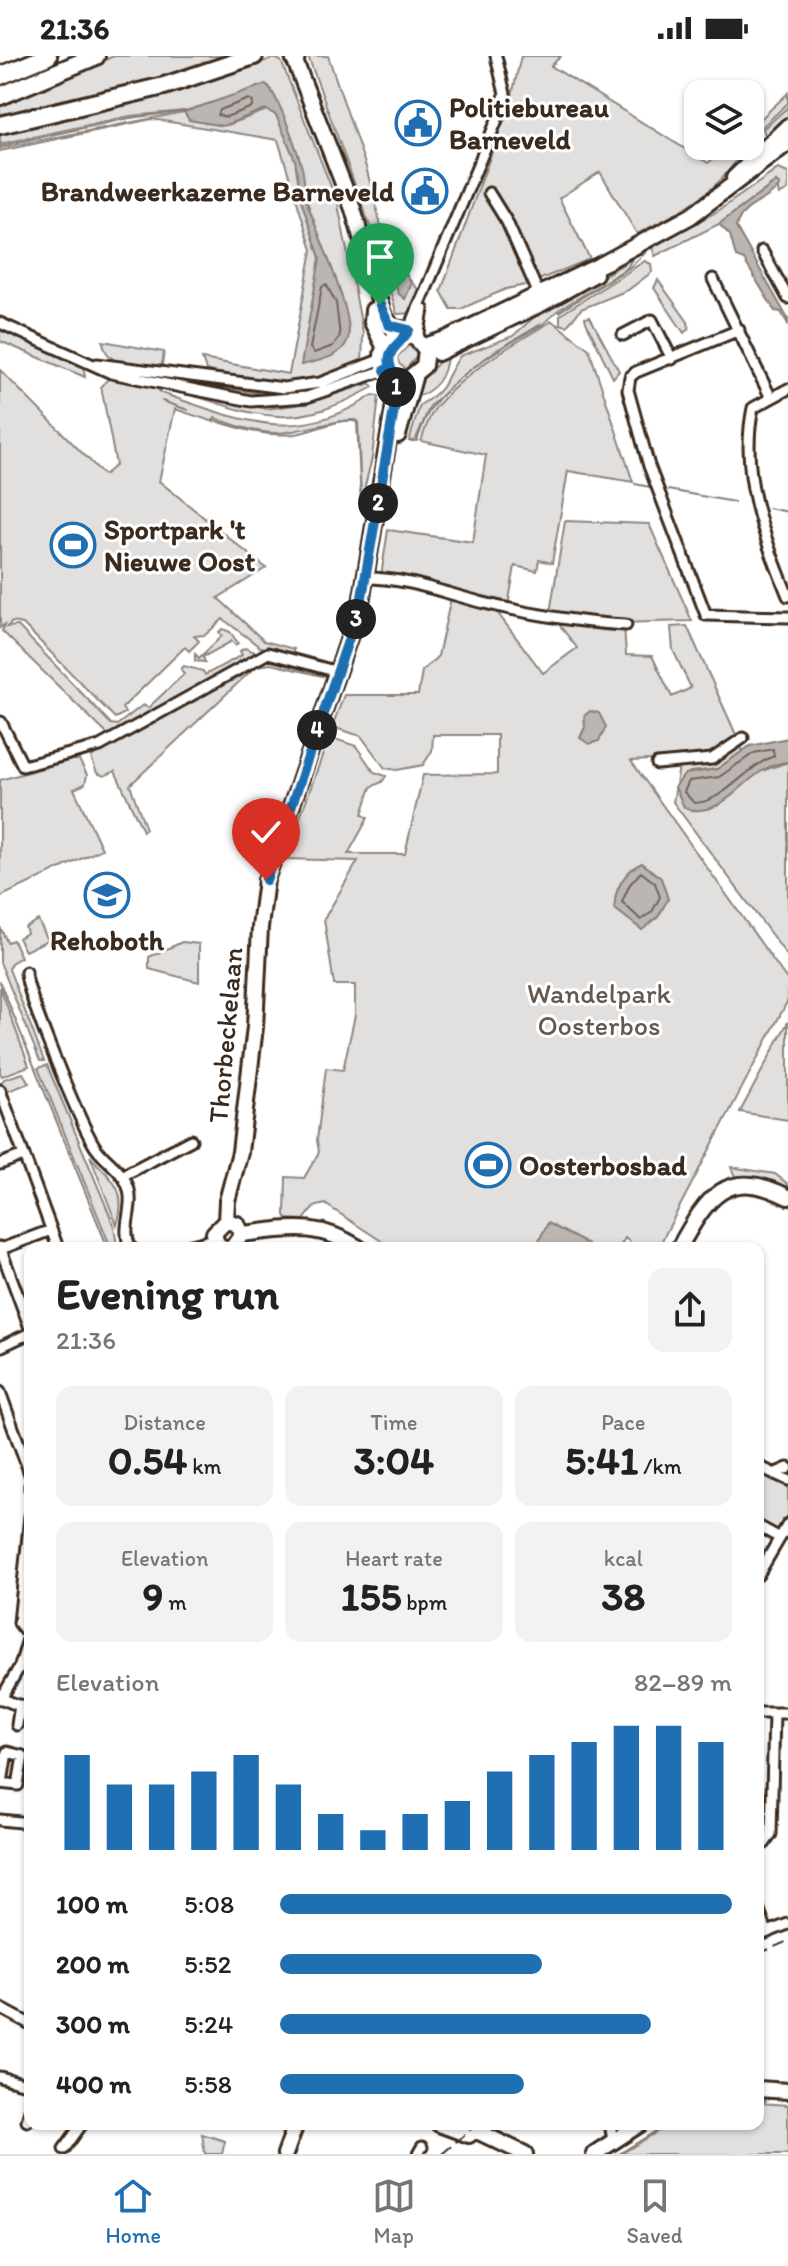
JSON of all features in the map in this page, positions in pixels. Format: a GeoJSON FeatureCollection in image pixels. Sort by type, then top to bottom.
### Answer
{"type":"FeatureCollection","features":[{"type":"Feature","properties":{"kind":"highway"},"geometry":{"type":"LineString","coordinates":[[0,76],[48,56]]}},
{"type":"Feature","properties":{"kind":"highway"},"geometry":{"type":"LineString","coordinates":[[0,96],[96,56]]}},
{"type":"Feature","properties":{"kind":"highway"},"geometry":{"type":"LineString","coordinates":[[0,125],[164,86],[254,56]]}},
{"type":"Feature","properties":{"kind":"main road"},"geometry":{"type":"LineString","coordinates":[[294,57],[348,209],[373,310],[393,365]]}},
{"type":"Feature","properties":{"kind":"main road"},"geometry":{"type":"LineString","coordinates":[[294,57],[353,209],[380,305],[389,325],[418,339],[456,333],[541,299],[714,199],[787,133]]}},
{"type":"Feature","properties":{"kind":"main road"},"geometry":{"type":"LineString","coordinates":[[393,365],[418,339],[541,299]]}},
{"type":"Feature","properties":{"kind":"main road"},"geometry":{"type":"LineString","coordinates":[[393,365],[429,369],[418,339]]}},
{"type":"Feature","properties":{"kind":"main road","name":"Thorbeckelaan"},"geometry":{"type":"LineString","coordinates":[[382,485],[402,418],[393,365]]}},
{"type":"Feature","properties":{"kind":"main road","name":"Thorbeckelaan"},"geometry":{"type":"LineString","coordinates":[[226,1221],[227,1201],[240,1152],[255,1027],[260,927],[266,880],[338,672],[366,578],[382,485],[393,365]]}},
{"type":"Feature","properties":{"kind":"main road"},"geometry":{"type":"LineString","coordinates":[[683,1242],[705,1204],[725,1188],[750,1184],[788,1197]]}},
{"type":"Feature","properties":{"kind":"main road"},"geometry":{"type":"LineString","coordinates":[[219,1242],[216,1227],[226,1221],[237,1224],[242,1234]]}},
{"type":"Feature","properties":{"kind":"main road"},"geometry":{"type":"LineString","coordinates":[[236,1242],[242,1234],[308,1227],[329,1232],[348,1242]]}},
{"type":"Feature","properties":{"kind":"main road"},"geometry":{"type":"LineString","coordinates":[[764,2089],[788,2091]]}},
{"type":"Feature","properties":{"kind":"main road"},"geometry":{"type":"LineString","coordinates":[[285,2154],[294,2130]]}},
{"type":"Feature","properties":{"kind":"main road"},"geometry":{"type":"LineString","coordinates":[[461,2130],[497,2140]]}},
{"type":"Feature","properties":{"kind":"main road"},"geometry":{"type":"LineString","coordinates":[[475,2130],[525,2154]]}},
{"type":"Feature","properties":{"kind":"main road"},"geometry":{"type":"LineString","coordinates":[[594,2154],[630,2130]]}},
{"type":"Feature","properties":{"kind":"street"},"geometry":{"type":"LineString","coordinates":[[418,339],[424,296],[505,94],[496,56]]}},
{"type":"Feature","properties":{"kind":"street"},"geometry":{"type":"LineString","coordinates":[[489,193],[507,222],[541,299]]}},
{"type":"Feature","properties":{"kind":"street"},"geometry":{"type":"LineString","coordinates":[[762,251],[788,298]]}},
{"type":"Feature","properties":{"kind":"street"},"geometry":{"type":"LineString","coordinates":[[713,279],[770,396]]}},
{"type":"Feature","properties":{"kind":"street"},"geometry":{"type":"LineString","coordinates":[[623,335],[652,320],[672,359]]}},
{"type":"Feature","properties":{"kind":"street"},"geometry":{"type":"LineString","coordinates":[[0,323],[97,364],[111,373],[251,401],[293,400],[393,365]]}},
{"type":"Feature","properties":{"kind":"street"},"geometry":{"type":"LineString","coordinates":[[739,330],[636,372],[630,377],[628,390],[649,466],[706,615],[788,617]]}},
{"type":"Feature","properties":{"kind":"street"},"geometry":{"type":"LineString","coordinates":[[97,364],[275,388],[320,383],[393,365]]}},
{"type":"Feature","properties":{"kind":"street"},"geometry":{"type":"LineString","coordinates":[[788,389],[770,396],[753,408],[749,426],[754,500],[788,596]]}},
{"type":"Feature","properties":{"kind":"street"},"geometry":{"type":"LineString","coordinates":[[366,578],[416,583],[479,602],[587,623],[626,625]]}},
{"type":"Feature","properties":{"kind":"street"},"geometry":{"type":"LineString","coordinates":[[1,722],[23,766],[100,746],[268,653],[338,672]]}},
{"type":"Feature","properties":{"kind":"street"},"geometry":{"type":"LineString","coordinates":[[657,764],[712,759],[743,738]]}},
{"type":"Feature","properties":{"kind":"street"},"geometry":{"type":"LineString","coordinates":[[26,972],[90,1138],[122,1176],[131,1197],[125,1233],[129,1242]]}},
{"type":"Feature","properties":{"kind":"street"},"geometry":{"type":"LineString","coordinates":[[0,1090],[56,1242]]}},
{"type":"Feature","properties":{"kind":"street"},"geometry":{"type":"LineString","coordinates":[[122,1176],[191,1140]]}},
{"type":"Feature","properties":{"kind":"street"},"geometry":{"type":"LineString","coordinates":[[0,1164],[24,1155]]}},
{"type":"Feature","properties":{"kind":"street"},"geometry":{"type":"LineString","coordinates":[[24,1314],[0,1248],[51,1230]]}},
{"type":"Feature","properties":{"kind":"street"},"geometry":{"type":"LineString","coordinates":[[0,1347],[24,1333]]}},
{"type":"Feature","properties":{"kind":"street"},"geometry":{"type":"LineString","coordinates":[[0,1392],[24,1458]]}},
{"type":"Feature","properties":{"kind":"street"},"geometry":{"type":"LineString","coordinates":[[774,1474],[788,1468]]}},
{"type":"Feature","properties":{"kind":"street"},"geometry":{"type":"LineString","coordinates":[[764,1469],[788,1480]]}},
{"type":"Feature","properties":{"kind":"street"},"geometry":{"type":"LineString","coordinates":[[764,1565],[788,1524]]}},
{"type":"Feature","properties":{"kind":"street"},"geometry":{"type":"LineString","coordinates":[[764,1529],[780,1538]]}},
{"type":"Feature","properties":{"kind":"street"},"geometry":{"type":"LineString","coordinates":[[24,1574],[19,1623],[24,1633]]}},
{"type":"Feature","properties":{"kind":"street"},"geometry":{"type":"LineString","coordinates":[[24,1654],[0,1698],[24,1708]]}},
{"type":"Feature","properties":{"kind":"street"},"geometry":{"type":"LineString","coordinates":[[17,1725],[24,1710]]}},
{"type":"Feature","properties":{"kind":"street"},"geometry":{"type":"LineString","coordinates":[[764,1713],[788,1713]]}},
{"type":"Feature","properties":{"kind":"street"},"geometry":{"type":"LineString","coordinates":[[764,1843],[771,1834],[774,1713]]}},
{"type":"Feature","properties":{"kind":"street"},"geometry":{"type":"LineString","coordinates":[[764,1792],[771,1789]]}},
{"type":"Feature","properties":{"kind":"street"},"geometry":{"type":"LineString","coordinates":[[0,1820],[24,1822]]}},
{"type":"Feature","properties":{"kind":"street"},"geometry":{"type":"LineString","coordinates":[[764,1934],[788,1924]]}},
{"type":"Feature","properties":{"kind":"street"},"geometry":{"type":"LineString","coordinates":[[0,2008],[24,2017]]}},
{"type":"Feature","properties":{"kind":"street"},"geometry":{"type":"LineString","coordinates":[[0,2077],[24,2083]]}},
{"type":"Feature","properties":{"kind":"street"},"geometry":{"type":"LineString","coordinates":[[64,2149],[78,2130]]}},
{"type":"Feature","properties":{"kind":"street"},"geometry":{"type":"LineString","coordinates":[[611,2130],[613,2140]]}},
{"type":"Feature","properties":{"kind":"green space"},"geometry":{"type":"Polygon","coordinates":[[[114,56],[242,56],[195,72],[0,121],[0,103],[114,56]]]}},
{"type":"Feature","properties":{"kind":"green space"},"geometry":{"type":"Polygon","coordinates":[[[308,56],[328,56],[366,167],[398,293],[405,298],[409,279],[421,293],[415,313],[397,314],[370,226],[308,56]]]}},
{"type":"Feature","properties":{"kind":"green space"},"geometry":{"type":"Polygon","coordinates":[[[521,56],[561,56],[551,66],[684,148],[684,160],[708,163],[712,160],[736,160],[725,176],[699,199],[637,234],[600,172],[559,198],[590,259],[461,309],[451,309],[441,291],[511,100],[521,56]]]}},
{"type":"Feature","properties":{"kind":"green space"},"geometry":{"type":"Polygon","coordinates":[[[274,58],[281,61],[338,204],[363,333],[362,364],[320,378],[285,383],[249,380],[206,370],[202,359],[289,374],[312,250],[278,140],[152,119],[0,151],[0,148],[184,112],[228,125],[270,109],[288,137],[306,199],[298,156],[269,86],[185,111],[130,116],[0,144],[0,133],[192,86],[274,58]],[[307,203],[321,262],[348,339],[343,301],[307,203]]]}},
{"type":"Feature","properties":{"kind":"green space"},"geometry":{"type":"Polygon","coordinates":[[[788,93],[788,103],[764,125],[764,116],[788,93]]]}},
{"type":"Feature","properties":{"kind":"green space"},"geometry":{"type":"Polygon","coordinates":[[[788,107],[788,122],[767,141],[764,128],[788,107]]]}},
{"type":"Feature","properties":{"kind":"green space"},"geometry":{"type":"Polygon","coordinates":[[[778,169],[788,173],[788,190],[779,195],[776,182],[719,224],[655,256],[652,247],[718,211],[778,169]]]}},
{"type":"Feature","properties":{"kind":"green space"},"geometry":{"type":"Polygon","coordinates":[[[632,259],[627,268],[557,311],[543,324],[495,351],[460,378],[430,406],[415,441],[409,441],[420,405],[441,389],[460,356],[513,336],[533,318],[632,259]]]}},
{"type":"Feature","properties":{"kind":"green space"},"geometry":{"type":"Polygon","coordinates":[[[645,261],[651,264],[652,272],[628,290],[581,309],[567,326],[560,324],[560,315],[645,261]]]}},
{"type":"Feature","properties":{"kind":"green space"},"geometry":{"type":"Polygon","coordinates":[[[658,280],[688,322],[689,328],[684,333],[654,288],[658,280]]]}},
{"type":"Feature","properties":{"kind":"green space"},"geometry":{"type":"Polygon","coordinates":[[[590,317],[619,371],[613,378],[586,322],[585,318],[590,317]]]}},
{"type":"Feature","properties":{"kind":"green space"},"geometry":{"type":"Polygon","coordinates":[[[552,321],[589,349],[633,482],[568,471],[552,563],[539,560],[537,571],[515,566],[508,606],[427,582],[381,576],[388,530],[473,542],[486,455],[421,441],[431,414],[461,381],[490,359],[552,321]]]}},
{"type":"Feature","properties":{"kind":"green space"},"geometry":{"type":"Polygon","coordinates":[[[0,326],[83,365],[85,377],[0,341],[0,326]]]}},
{"type":"Feature","properties":{"kind":"green space"},"geometry":{"type":"Polygon","coordinates":[[[103,341],[164,352],[161,370],[116,361],[105,350],[103,341]]]}},
{"type":"Feature","properties":{"kind":"green space"},"geometry":{"type":"Polygon","coordinates":[[[409,345],[418,355],[406,369],[399,364],[397,357],[409,345]]]}},
{"type":"Feature","properties":{"kind":"green space"},"geometry":{"type":"Polygon","coordinates":[[[447,354],[438,383],[412,398],[418,384],[447,354]]]}},
{"type":"Feature","properties":{"kind":"green space"},"geometry":{"type":"Polygon","coordinates":[[[0,370],[104,475],[116,465],[101,386],[109,378],[157,388],[161,393],[217,412],[268,424],[318,420],[345,411],[373,395],[379,396],[372,458],[361,502],[358,421],[269,433],[215,418],[214,422],[175,409],[159,481],[266,568],[218,598],[264,641],[294,649],[291,654],[260,647],[223,619],[205,635],[194,636],[199,641],[189,651],[185,647],[122,708],[125,713],[115,718],[23,624],[12,622],[7,627],[18,626],[111,724],[117,725],[143,705],[148,708],[184,674],[181,669],[184,666],[203,671],[205,675],[242,655],[240,651],[245,648],[255,652],[255,656],[109,736],[2,631],[5,624],[0,628],[0,370]]]}},
{"type":"Feature","properties":{"kind":"green space"},"geometry":{"type":"Polygon","coordinates":[[[361,372],[334,384],[293,394],[361,372]]]}},
{"type":"Feature","properties":{"kind":"green space"},"geometry":{"type":"Polygon","coordinates":[[[202,383],[263,394],[287,395],[237,394],[202,387],[202,383]]]}},
{"type":"Feature","properties":{"kind":"green space"},"geometry":{"type":"Polygon","coordinates":[[[370,383],[373,387],[320,411],[276,416],[233,408],[179,391],[267,409],[308,403],[370,383]]]}},
{"type":"Feature","properties":{"kind":"green space"},"geometry":{"type":"Polygon","coordinates":[[[565,521],[649,524],[692,621],[615,623],[550,613],[565,521]]]}},
{"type":"Feature","properties":{"kind":"green space","name":"Wandelpark Oosterbos"},"geometry":{"type":"Polygon","coordinates":[[[451,598],[496,611],[543,673],[577,648],[555,619],[624,626],[626,655],[652,656],[672,697],[691,688],[673,650],[671,627],[687,626],[738,739],[711,757],[631,761],[788,981],[788,1000],[661,1242],[630,1242],[625,1238],[623,1242],[578,1242],[548,1224],[538,1242],[383,1242],[325,1204],[314,1207],[304,1220],[287,1219],[285,1215],[286,1177],[304,1178],[319,1152],[317,1140],[326,1068],[343,1070],[355,1015],[355,985],[334,985],[324,919],[358,861],[285,859],[329,737],[356,746],[374,772],[386,776],[382,782],[371,787],[362,814],[368,818],[348,854],[405,854],[423,775],[497,774],[497,735],[433,735],[432,751],[423,765],[397,770],[385,768],[361,736],[332,727],[344,695],[418,695],[422,671],[438,656],[451,598]]]}},
{"type":"Feature","properties":{"kind":"green space"},"geometry":{"type":"Polygon","coordinates":[[[223,629],[230,632],[238,643],[235,645],[232,641],[203,657],[205,662],[195,661],[195,654],[199,658],[222,636],[219,632],[223,629]]]}},
{"type":"Feature","properties":{"kind":"green space"},"geometry":{"type":"Polygon","coordinates":[[[260,659],[318,669],[322,676],[271,664],[256,666],[130,785],[146,829],[143,831],[115,771],[104,776],[97,773],[91,758],[101,748],[260,659]]]}},
{"type":"Feature","properties":{"kind":"green space"},"geometry":{"type":"Polygon","coordinates":[[[740,744],[743,751],[717,769],[690,772],[717,806],[756,773],[788,762],[788,957],[673,802],[679,767],[713,763],[740,744]]]}},
{"type":"Feature","properties":{"kind":"green space"},"geometry":{"type":"Polygon","coordinates":[[[79,760],[87,775],[85,784],[74,789],[102,849],[0,897],[0,780],[79,760]]]}},
{"type":"Feature","properties":{"kind":"green space"},"geometry":{"type":"Polygon","coordinates":[[[38,920],[48,940],[25,951],[18,938],[27,933],[25,927],[38,920]]]}},
{"type":"Feature","properties":{"kind":"green space"},"geometry":{"type":"Polygon","coordinates":[[[0,927],[7,942],[13,940],[21,957],[11,963],[9,969],[44,1061],[40,1061],[0,962],[0,927]]]}},
{"type":"Feature","properties":{"kind":"green space"},"geometry":{"type":"Polygon","coordinates":[[[182,942],[199,944],[199,982],[149,969],[149,957],[182,942]]]}},
{"type":"Feature","properties":{"kind":"green space"},"geometry":{"type":"Polygon","coordinates":[[[0,987],[29,1066],[2,1076],[0,1073],[0,987]]]}},
{"type":"Feature","properties":{"kind":"green space"},"geometry":{"type":"Polygon","coordinates":[[[788,1022],[788,1120],[740,1112],[788,1022]]]}},
{"type":"Feature","properties":{"kind":"green space"},"geometry":{"type":"Polygon","coordinates":[[[47,1065],[114,1225],[116,1242],[109,1242],[38,1068],[47,1065]]]}},
{"type":"Feature","properties":{"kind":"green space"},"geometry":{"type":"Polygon","coordinates":[[[23,1073],[29,1083],[6,1092],[0,1085],[4,1079],[23,1073]]]}},
{"type":"Feature","properties":{"kind":"green space"},"geometry":{"type":"Polygon","coordinates":[[[90,1156],[116,1186],[121,1202],[117,1225],[90,1156]]]}},
{"type":"Feature","properties":{"kind":"green space"},"geometry":{"type":"Polygon","coordinates":[[[731,1167],[775,1174],[788,1184],[788,1192],[736,1179],[731,1167]]]}},
{"type":"Feature","properties":{"kind":"green space"},"geometry":{"type":"Polygon","coordinates":[[[764,1472],[788,1485],[788,1515],[779,1531],[764,1523],[764,1472]]]}},
{"type":"Feature","properties":{"kind":"green space"},"geometry":{"type":"Polygon","coordinates":[[[764,1801],[768,1803],[764,1838],[764,1801]]]}},
{"type":"Feature","properties":{"kind":"green space"},"geometry":{"type":"Polygon","coordinates":[[[764,2103],[788,2105],[788,2154],[621,2154],[660,2130],[764,2130],[764,2103]]]}},
{"type":"Feature","properties":{"kind":"green space"},"geometry":{"type":"Polygon","coordinates":[[[202,2134],[225,2141],[222,2154],[205,2154],[202,2134]]]}},
{"type":"Feature","properties":{"kind":"water"},"geometry":{"type":"Polygon","coordinates":[[[266,84],[282,111],[296,149],[308,205],[341,293],[349,327],[348,339],[340,351],[328,358],[301,365],[320,258],[301,200],[295,160],[276,115],[265,109],[223,126],[189,120],[184,112],[266,84]]]}},
{"type":"Feature","properties":{"kind":"water"},"geometry":{"type":"Polygon","coordinates":[[[776,182],[780,185],[775,191],[749,208],[736,227],[788,324],[781,312],[775,311],[744,260],[736,257],[730,235],[719,224],[776,182]]]}},
{"type":"Feature","properties":{"kind":"water"},"geometry":{"type":"Polygon","coordinates":[[[385,242],[409,279],[411,285],[405,299],[398,293],[385,242]]]}},
{"type":"Feature","properties":{"kind":"water"},"geometry":{"type":"Polygon","coordinates":[[[590,711],[599,713],[606,727],[599,741],[589,744],[580,738],[585,727],[584,716],[590,711]]]}},
{"type":"Feature","properties":{"kind":"water"},"geometry":{"type":"Polygon","coordinates":[[[788,738],[788,762],[762,771],[718,805],[691,810],[684,807],[675,787],[685,774],[717,769],[750,746],[788,738]]]}},
{"type":"Feature","properties":{"kind":"water"},"geometry":{"type":"Polygon","coordinates":[[[642,863],[661,878],[668,899],[658,917],[642,930],[615,909],[615,902],[625,876],[642,863]]]}},
{"type":"Feature","properties":{"kind":"water"},"geometry":{"type":"Polygon","coordinates":[[[548,1223],[583,1242],[538,1242],[548,1223]]]}},
{"type":"Feature","properties":{"kind":"waterway"},"geometry":{"type":"LineString","coordinates":[[0,146],[130,118],[185,111]]}},
{"type":"Feature","properties":{"kind":"waterway"},"geometry":{"type":"LineString","coordinates":[[559,312],[629,268],[645,253]]}},
{"type":"Feature","properties":{"kind":"waterway"},"geometry":{"type":"LineString","coordinates":[[417,441],[430,411],[455,382],[541,324]]}},
{"type":"Feature","properties":{"kind":"waterway"},"geometry":{"type":"LineString","coordinates":[[162,401],[188,410]]}},
{"type":"Feature","properties":{"kind":"waterway"},"geometry":{"type":"LineString","coordinates":[[213,420],[254,432],[284,435],[343,421],[357,422],[361,502]]}},
{"type":"Feature","properties":{"kind":"waterway"},"geometry":{"type":"LineString","coordinates":[[635,484],[650,487]]}},
{"type":"Feature","properties":{"kind":"waterway"},"geometry":{"type":"LineString","coordinates":[[668,490],[734,502]]}},
{"type":"Feature","properties":{"kind":"waterway"},"geometry":{"type":"LineString","coordinates":[[768,508],[788,512]]}},
{"type":"Feature","properties":{"kind":"waterway"},"geometry":{"type":"LineString","coordinates":[[0,982],[106,1242]]}},
{"type":"Feature","properties":{"kind":"waterway"},"geometry":{"type":"LineString","coordinates":[[619,2154],[657,2130]]}},
{"type":"Feature","properties":{"kind":"railway"},"geometry":{"type":"LineString","coordinates":[[764,1951],[788,1941]]}},
{"type":"Feature","properties":{"kind":"railway"},"geometry":{"type":"LineString","coordinates":[[442,2154],[470,2130]]}},
{"type":"Feature","properties":{"kind":"place","name":"Politiebureau Barneveld"},"geometry":{"type":"Point","coordinates":[418,123]}},
{"type":"Feature","properties":{"kind":"place","name":"Brandweerkazerne Barneveld"},"geometry":{"type":"Point","coordinates":[425,191]}},
{"type":"Feature","properties":{"kind":"place","name":"Sportpark 't Nieuwe Oost"},"geometry":{"type":"Point","coordinates":[73,545]}},
{"type":"Feature","properties":{"kind":"place","name":"Rehoboth"},"geometry":{"type":"Point","coordinates":[107,895]}},
{"type":"Feature","properties":{"kind":"place","name":"Oosterbosbad"},"geometry":{"type":"Point","coordinates":[488,1165]}},
{"type":"Feature","properties":{"kind":"route"},"geometry":{"type":"LineString","coordinates":[[266,880],[354,626],[366,578],[396,398],[396,385],[385,370],[391,368],[389,353],[403,341],[409,330],[389,325],[380,305]]}}]}
